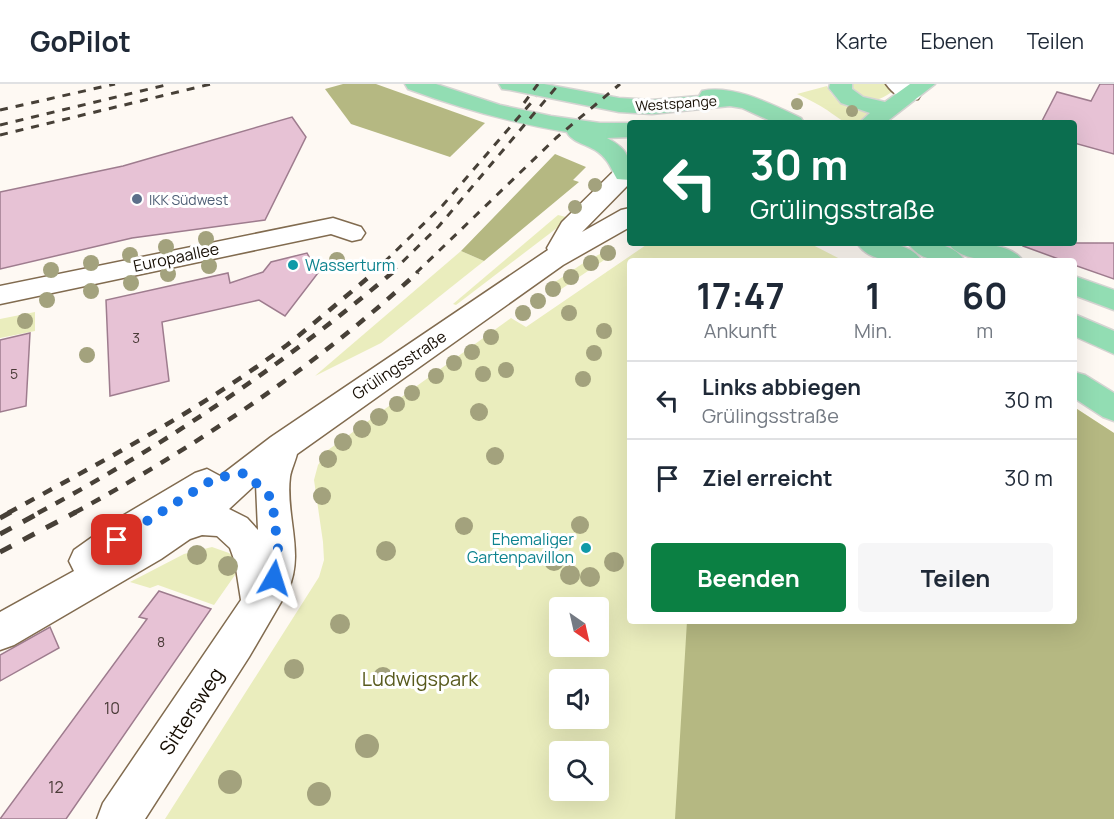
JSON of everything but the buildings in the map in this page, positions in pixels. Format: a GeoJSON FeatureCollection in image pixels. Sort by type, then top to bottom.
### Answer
{"type":"FeatureCollection","features":[{"type":"Feature","properties":{"kind":"main road","name":"Westspange"},"geometry":{"type":"LineString","coordinates":[[416,84],[482,108],[536,121],[617,132],[627,129]]}},
{"type":"Feature","properties":{"kind":"main road","name":"Westspange"},"geometry":{"type":"LineString","coordinates":[[462,84],[565,107],[627,127]]}},
{"type":"Feature","properties":{"kind":"main road","name":"Westspange"},"geometry":{"type":"LineString","coordinates":[[510,84],[592,102],[641,107],[732,99]]}},
{"type":"Feature","properties":{"kind":"main road","name":"Westspange"},"geometry":{"type":"LineString","coordinates":[[585,84],[639,93],[688,92],[732,99]]}},
{"type":"Feature","properties":{"kind":"main road"},"geometry":{"type":"LineString","coordinates":[[841,84],[840,88],[844,95],[851,101],[889,109]]}},
{"type":"Feature","properties":{"kind":"main road"},"geometry":{"type":"LineString","coordinates":[[688,120],[761,87]]}},
{"type":"Feature","properties":{"kind":"main road"},"geometry":{"type":"LineString","coordinates":[[874,120],[889,109],[910,87]]}},
{"type":"Feature","properties":{"kind":"main road"},"geometry":{"type":"LineString","coordinates":[[732,99],[748,102],[787,120]]}},
{"type":"Feature","properties":{"kind":"main road"},"geometry":{"type":"LineString","coordinates":[[536,121],[579,134],[605,145],[627,169]]}},
{"type":"Feature","properties":{"kind":"main road"},"geometry":{"type":"LineString","coordinates":[[858,246],[877,258]]}},
{"type":"Feature","properties":{"kind":"main road"},"geometry":{"type":"LineString","coordinates":[[876,246],[902,258]]}},
{"type":"Feature","properties":{"kind":"main road"},"geometry":{"type":"LineString","coordinates":[[926,246],[946,258]]}},
{"type":"Feature","properties":{"kind":"main road"},"geometry":{"type":"LineString","coordinates":[[969,246],[1001,258]]}},
{"type":"Feature","properties":{"kind":"main road"},"geometry":{"type":"LineString","coordinates":[[1077,286],[1114,300]]}},
{"type":"Feature","properties":{"kind":"main road"},"geometry":{"type":"LineString","coordinates":[[1077,385],[1114,409]]}},
{"type":"Feature","properties":{"kind":"street","name":"Grülingsstraße"},"geometry":{"type":"LineString","coordinates":[[553,259],[571,228],[627,172]]}},
{"type":"Feature","properties":{"kind":"street","name":"Grülingsstraße"},"geometry":{"type":"LineString","coordinates":[[0,617],[132,529],[215,478],[232,496],[283,446],[553,259],[627,218]]}},
{"type":"Feature","properties":{"kind":"street","name":"Europaallee"},"geometry":{"type":"LineString","coordinates":[[0,295],[333,226],[352,233]]}},
{"type":"Feature","properties":{"kind":"street","name":"Sittersweg"},"geometry":{"type":"LineString","coordinates":[[119,819],[261,602],[274,578],[278,549],[272,499],[273,477],[283,446]]}},
{"type":"Feature","properties":{"kind":"street"},"geometry":{"type":"LineString","coordinates":[[232,496],[272,499]]}},
{"type":"Feature","properties":{"kind":"street"},"geometry":{"type":"LineString","coordinates":[[0,632],[148,548],[181,526],[210,520],[232,496]]}},
{"type":"Feature","properties":{"kind":"street"},"geometry":{"type":"LineString","coordinates":[[232,496],[254,555],[261,602]]}},
{"type":"Feature","properties":{"kind":"green space"},"geometry":{"type":"Polygon","coordinates":[[[343,84],[376,84],[485,123],[450,157],[351,124],[325,89],[343,84]]]}},
{"type":"Feature","properties":{"kind":"green space"},"geometry":{"type":"Polygon","coordinates":[[[853,84],[904,84],[877,100],[872,100],[859,95],[851,88],[853,84]]]}},
{"type":"Feature","properties":{"kind":"green space"},"geometry":{"type":"Polygon","coordinates":[[[827,86],[835,98],[846,106],[873,113],[861,120],[842,120],[797,94],[827,86]]]}},
{"type":"Feature","properties":{"kind":"green space"},"geometry":{"type":"Polygon","coordinates":[[[555,154],[586,167],[573,180],[579,182],[484,261],[461,251],[555,154]]]}},
{"type":"Feature","properties":{"kind":"green space"},"geometry":{"type":"Polygon","coordinates":[[[558,215],[570,218],[456,305],[453,304],[558,215]]]}},
{"type":"Feature","properties":{"kind":"green space","name":"Ludwigspark"},"geometry":{"type":"Polygon","coordinates":[[[645,246],[815,246],[838,258],[627,258],[645,246]]]}},
{"type":"Feature","properties":{"kind":"green space"},"geometry":{"type":"Polygon","coordinates":[[[612,248],[616,252],[554,294],[546,288],[588,260],[612,248]]]}},
{"type":"Feature","properties":{"kind":"green space"},"geometry":{"type":"Polygon","coordinates":[[[461,251],[484,261],[381,343],[315,376],[461,251]]]}},
{"type":"Feature","properties":{"kind":"green space","name":"Ludwigspark"},"geometry":{"type":"Polygon","coordinates":[[[627,258],[627,624],[1077,624],[1077,409],[1114,433],[1114,819],[165,819],[319,577],[324,560],[314,480],[318,465],[328,450],[511,318],[526,327],[627,258]]]}},
{"type":"Feature","properties":{"kind":"green space"},"geometry":{"type":"Polygon","coordinates":[[[35,312],[35,331],[0,338],[0,319],[35,312]]]}},
{"type":"Feature","properties":{"kind":"green space"},"geometry":{"type":"Polygon","coordinates":[[[1077,409],[1114,433],[1114,819],[675,819],[687,624],[1077,624],[1077,409]]]}},
{"type":"Feature","properties":{"kind":"green space"},"geometry":{"type":"Polygon","coordinates":[[[212,547],[229,553],[237,562],[235,575],[214,605],[158,585],[150,588],[130,582],[184,554],[212,547]]]}},
{"type":"Feature","properties":{"kind":"railway"},"geometry":{"type":"LineString","coordinates":[[0,110],[115,84]]}},
{"type":"Feature","properties":{"kind":"railway"},"geometry":{"type":"LineString","coordinates":[[0,125],[170,84]]}},
{"type":"Feature","properties":{"kind":"railway"},"geometry":{"type":"LineString","coordinates":[[0,135],[211,84]]}},
{"type":"Feature","properties":{"kind":"railway"},"geometry":{"type":"LineString","coordinates":[[524,103],[538,84]]}},
{"type":"Feature","properties":{"kind":"railway"},"geometry":{"type":"LineString","coordinates":[[391,273],[439,226],[559,84]]}},
{"type":"Feature","properties":{"kind":"railway"},"geometry":{"type":"LineString","coordinates":[[416,273],[556,138],[620,84]]}},
{"type":"Feature","properties":{"kind":"railway"},"geometry":{"type":"LineString","coordinates":[[373,273],[443,205],[536,97]]}},
{"type":"Feature","properties":{"kind":"railway"},"geometry":{"type":"LineString","coordinates":[[8,513],[186,413],[254,369],[287,345],[375,272]]}},
{"type":"Feature","properties":{"kind":"railway"},"geometry":{"type":"LineString","coordinates":[[38,513],[132,460],[222,402],[309,339],[393,272]]}},
{"type":"Feature","properties":{"kind":"railway"},"geometry":{"type":"LineString","coordinates":[[74,513],[165,460],[254,403],[338,340],[418,272]]}},
{"type":"Feature","properties":{"kind":"railway"},"geometry":{"type":"LineString","coordinates":[[0,518],[11,512]]}},
{"type":"Feature","properties":{"kind":"railway"},"geometry":{"type":"LineString","coordinates":[[0,534],[41,512]]}},
{"type":"Feature","properties":{"kind":"railway"},"geometry":{"type":"LineString","coordinates":[[0,552],[76,512]]}},
{"type":"Feature","properties":{"kind":"place","name":"IKK Südwest"},"geometry":{"type":"Point","coordinates":[137,199]}},
{"type":"Feature","properties":{"kind":"place","name":"Wasserturm"},"geometry":{"type":"Point","coordinates":[293,265]}},
{"type":"Feature","properties":{"kind":"place","name":"Ehemaliger Gartenpavillon"},"geometry":{"type":"Point","coordinates":[586,548]}},
{"type":"Feature","properties":{"kind":"route"},"geometry":{"type":"LineString","coordinates":[[117,540],[215,478],[246,473],[272,499],[278,549],[274,578]]}}]}
